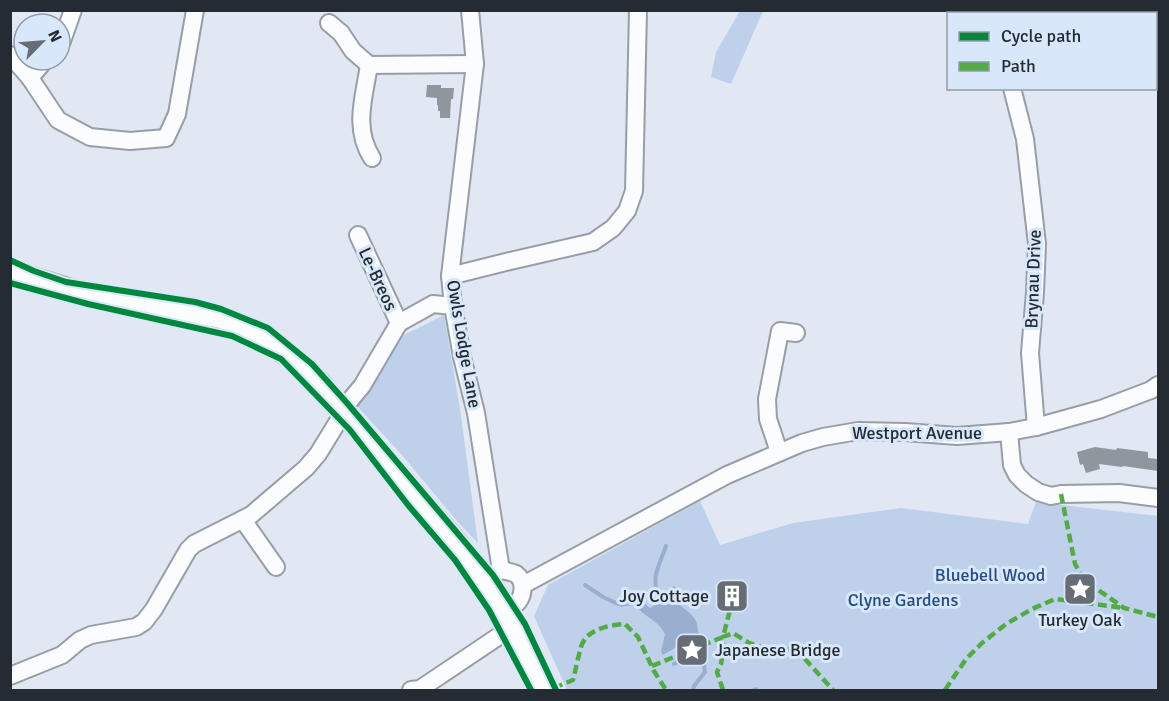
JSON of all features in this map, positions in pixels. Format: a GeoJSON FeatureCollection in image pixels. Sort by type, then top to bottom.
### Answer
{"type":"FeatureCollection","features":[{"type":"Feature","properties":{"kind":"main road"},"geometry":{"type":"LineString","coordinates":[[10,271],[71,290],[219,317],[251,331],[293,359],[320,383],[457,543],[493,575],[510,619],[546,690]]}},
{"type":"Feature","properties":{"kind":"street"},"geometry":{"type":"LineString","coordinates":[[10,55],[30,78],[58,120],[90,137],[130,141],[166,138],[177,114],[195,10]]}},
{"type":"Feature","properties":{"kind":"street","name":"Owls Lodge Lane"},"geometry":{"type":"LineString","coordinates":[[470,10],[475,64],[450,276],[462,357],[476,413],[493,575]]}},
{"type":"Feature","properties":{"kind":"street"},"geometry":{"type":"LineString","coordinates":[[450,276],[593,242],[613,228],[627,211],[634,192],[638,10]]}},
{"type":"Feature","properties":{"kind":"street"},"geometry":{"type":"LineString","coordinates":[[329,23],[341,33],[353,51],[369,65],[475,64]]}},
{"type":"Feature","properties":{"kind":"street"},"geometry":{"type":"LineString","coordinates":[[369,65],[360,123],[364,144],[372,158]]}},
{"type":"Feature","properties":{"kind":"street"},"geometry":{"type":"LineString","coordinates":[[30,78],[35,72]]}},
{"type":"Feature","properties":{"kind":"street","name":"Brynau Drive"},"geometry":{"type":"LineString","coordinates":[[1013,93],[1025,139],[1037,244],[1030,353],[1035,426]]}},
{"type":"Feature","properties":{"kind":"street","name":"Le-Breos"},"geometry":{"type":"LineString","coordinates":[[358,235],[399,323]]}},
{"type":"Feature","properties":{"kind":"street"},"geometry":{"type":"LineString","coordinates":[[10,676],[62,654],[80,640],[91,635],[136,627],[144,622],[188,550],[194,544],[243,520],[306,468],[318,454],[399,323],[433,304],[453,306]]}},
{"type":"Feature","properties":{"kind":"street"},"geometry":{"type":"LineString","coordinates":[[779,452],[768,419],[767,399],[786,327]]}},
{"type":"Feature","properties":{"kind":"street","name":"Westport Avenue"},"geometry":{"type":"LineString","coordinates":[[523,585],[727,476],[779,452],[812,440],[858,431],[957,436],[1009,432],[1101,409],[1151,390],[1158,385]]}},
{"type":"Feature","properties":{"kind":"street"},"geometry":{"type":"LineString","coordinates":[[1009,432],[1012,465],[1017,476],[1038,492],[1050,496],[1119,493],[1158,498]]}},
{"type":"Feature","properties":{"kind":"street"},"geometry":{"type":"LineString","coordinates":[[243,520],[276,567]]}},
{"type":"Feature","properties":{"kind":"street"},"geometry":{"type":"LineString","coordinates":[[417,690],[510,619],[523,592],[523,585],[514,573],[493,575]]}},
{"type":"Feature","properties":{"kind":"green space"},"geometry":{"type":"Polygon","coordinates":[[[740,11],[763,11],[731,84],[711,77],[716,52],[740,11]]]}},
{"type":"Feature","properties":{"kind":"green space"},"geometry":{"type":"Polygon","coordinates":[[[444,315],[460,409],[478,543],[357,406],[404,335],[444,315]]]}},
{"type":"Feature","properties":{"kind":"green space","name":"Clyne Gardens"},"geometry":{"type":"Polygon","coordinates":[[[700,501],[720,545],[793,523],[901,508],[1028,524],[1036,502],[1158,516],[1158,690],[567,690],[534,616],[548,585],[700,501]]]}},
{"type":"Feature","properties":{"kind":"shaded area"},"geometry":{"type":"Polygon","coordinates":[[[673,586],[680,590],[677,598],[679,603],[695,620],[698,632],[690,635],[683,643],[663,655],[661,652],[665,634],[660,627],[634,605],[621,607],[618,604],[644,595],[645,604],[650,608],[656,604],[656,595],[670,591],[673,586]]]}},
{"type":"Feature","properties":{"kind":"building"},"geometry":{"type":"Polygon","coordinates":[[[427,85],[454,88],[450,118],[440,118],[437,98],[426,97],[427,85]]]}},
{"type":"Feature","properties":{"kind":"building"},"geometry":{"type":"Polygon","coordinates":[[[1095,447],[1148,452],[1148,458],[1158,459],[1158,471],[1099,464],[1100,469],[1086,473],[1083,464],[1080,465],[1077,452],[1095,447]]]}},
{"type":"Feature","properties":{"kind":"waterway"},"geometry":{"type":"LineString","coordinates":[[656,595],[655,578],[666,546]]}},
{"type":"Feature","properties":{"kind":"waterway"},"geometry":{"type":"LineString","coordinates":[[585,585],[618,604]]}},
{"type":"Feature","properties":{"kind":"waterway"},"geometry":{"type":"LineString","coordinates":[[674,664],[684,659],[699,657],[701,644],[696,632]]}},
{"type":"Feature","properties":{"kind":"waterway"},"geometry":{"type":"LineString","coordinates":[[693,690],[705,672],[699,657]]}},
{"type":"Feature","properties":{"kind":"marked path"},"geometry":{"type":"LineString","coordinates":[[1061,494],[1075,564],[1084,580],[1124,608],[1158,617]]}},
{"type":"Feature","properties":{"kind":"marked path"},"geometry":{"type":"LineString","coordinates":[[945,690],[966,659],[982,643],[1006,624],[1032,609],[1055,599],[1124,608]]}},
{"type":"Feature","properties":{"kind":"marked path"},"geometry":{"type":"LineString","coordinates":[[652,666],[723,637],[731,606]]}},
{"type":"Feature","properties":{"kind":"marked path"},"geometry":{"type":"LineString","coordinates":[[554,688],[573,680],[581,647],[588,636],[605,627],[625,624],[638,637],[666,690]]}},
{"type":"Feature","properties":{"kind":"marked path"},"geometry":{"type":"LineString","coordinates":[[723,690],[717,672],[723,653],[723,637],[733,633],[749,643],[779,653],[794,647],[833,690]]}},
{"type":"Feature","properties":{"kind":"cycle path"},"geometry":{"type":"LineString","coordinates":[[10,260],[66,282],[195,302],[221,309],[268,328],[312,364],[493,575],[525,624],[556,690]]}},
{"type":"Feature","properties":{"kind":"cycle path"},"geometry":{"type":"LineString","coordinates":[[10,283],[88,304],[232,336],[281,359],[350,430],[408,505],[455,560],[489,610],[531,690]]}},
{"type":"Feature","properties":{"kind":"place","name":"Turkey Oak"},"geometry":{"type":"Point","coordinates":[1080,589]}},
{"type":"Feature","properties":{"kind":"place","name":"Joy Cottage"},"geometry":{"type":"Point","coordinates":[732,596]}},
{"type":"Feature","properties":{"kind":"place","name":"Japanese Bridge"},"geometry":{"type":"Point","coordinates":[692,650]}},
{"type":"Feature","properties":{"kind":"park label","name":"Bluebell Wood"},"geometry":{"type":"Point","coordinates":[990,575]}}]}
